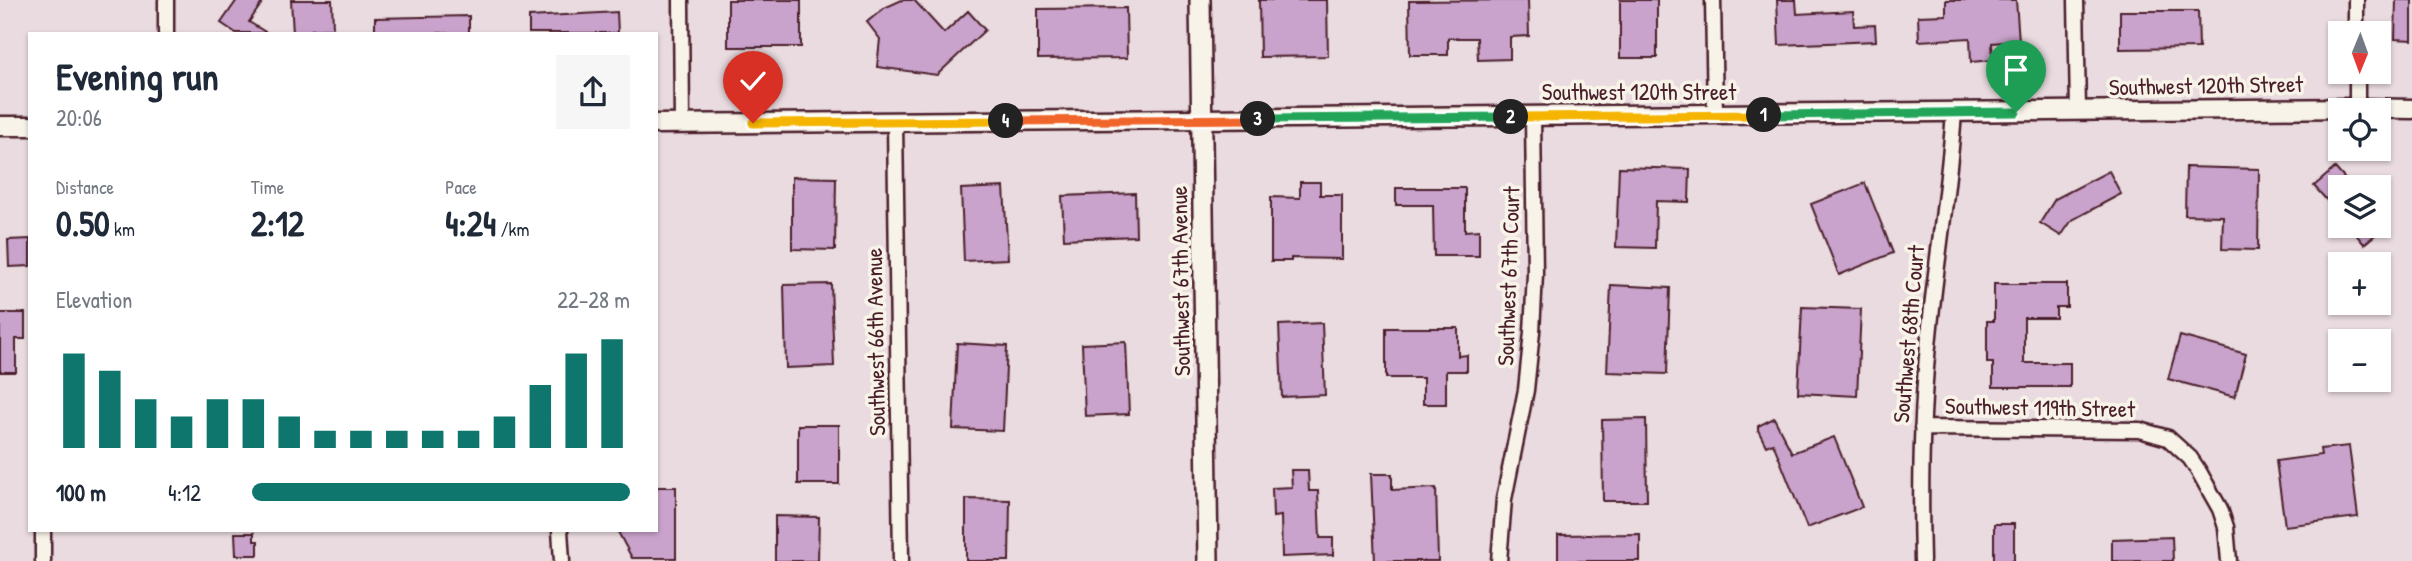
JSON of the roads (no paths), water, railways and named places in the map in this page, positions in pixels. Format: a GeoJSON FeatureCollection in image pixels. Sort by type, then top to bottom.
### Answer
{"type":"FeatureCollection","features":[{"type":"Feature","properties":{"kind":"main road","name":"Southwest 67th Avenue"},"geometry":{"type":"LineString","coordinates":[[1200,0],[1208,561]]}},
{"type":"Feature","properties":{"kind":"street"},"geometry":{"type":"LineString","coordinates":[[166,0],[166,32]]}},
{"type":"Feature","properties":{"kind":"street"},"geometry":{"type":"LineString","coordinates":[[681,0],[682,124]]}},
{"type":"Feature","properties":{"kind":"street"},"geometry":{"type":"LineString","coordinates":[[1713,0],[1715,115]]}},
{"type":"Feature","properties":{"kind":"street"},"geometry":{"type":"LineString","coordinates":[[2077,0],[2078,111]]}},
{"type":"Feature","properties":{"kind":"street"},"geometry":{"type":"LineString","coordinates":[[2356,0],[2356,21]]}},
{"type":"Feature","properties":{"kind":"street","name":"Southwest 120th Street"},"geometry":{"type":"LineString","coordinates":[[658,124],[2328,108]]}},
{"type":"Feature","properties":{"kind":"street","name":"Southwest 120th Street"},"geometry":{"type":"LineString","coordinates":[[2391,109],[2412,109]]}},
{"type":"Feature","properties":{"kind":"street","name":"Southwest 68th Court"},"geometry":{"type":"LineString","coordinates":[[1922,561],[1922,428],[1929,333],[1954,113]]}},
{"type":"Feature","properties":{"kind":"street","name":"Southwest 67th Court"},"geometry":{"type":"LineString","coordinates":[[1499,561],[1504,499],[1530,358],[1535,274],[1532,116]]}},
{"type":"Feature","properties":{"kind":"street","name":"Southwest 66th Avenue"},"geometry":{"type":"LineString","coordinates":[[895,122],[901,561]]}},
{"type":"Feature","properties":{"kind":"street"},"geometry":{"type":"LineString","coordinates":[[0,126],[28,126]]}},
{"type":"Feature","properties":{"kind":"street","name":"Southwest 119th Street"},"geometry":{"type":"LineString","coordinates":[[1922,428],[2140,430],[2168,439],[2190,458],[2220,509],[2226,527],[2229,561]]}},
{"type":"Feature","properties":{"kind":"street"},"geometry":{"type":"LineString","coordinates":[[43,532],[43,561]]}},
{"type":"Feature","properties":{"kind":"street"},"geometry":{"type":"LineString","coordinates":[[560,532],[562,561]]}}]}
